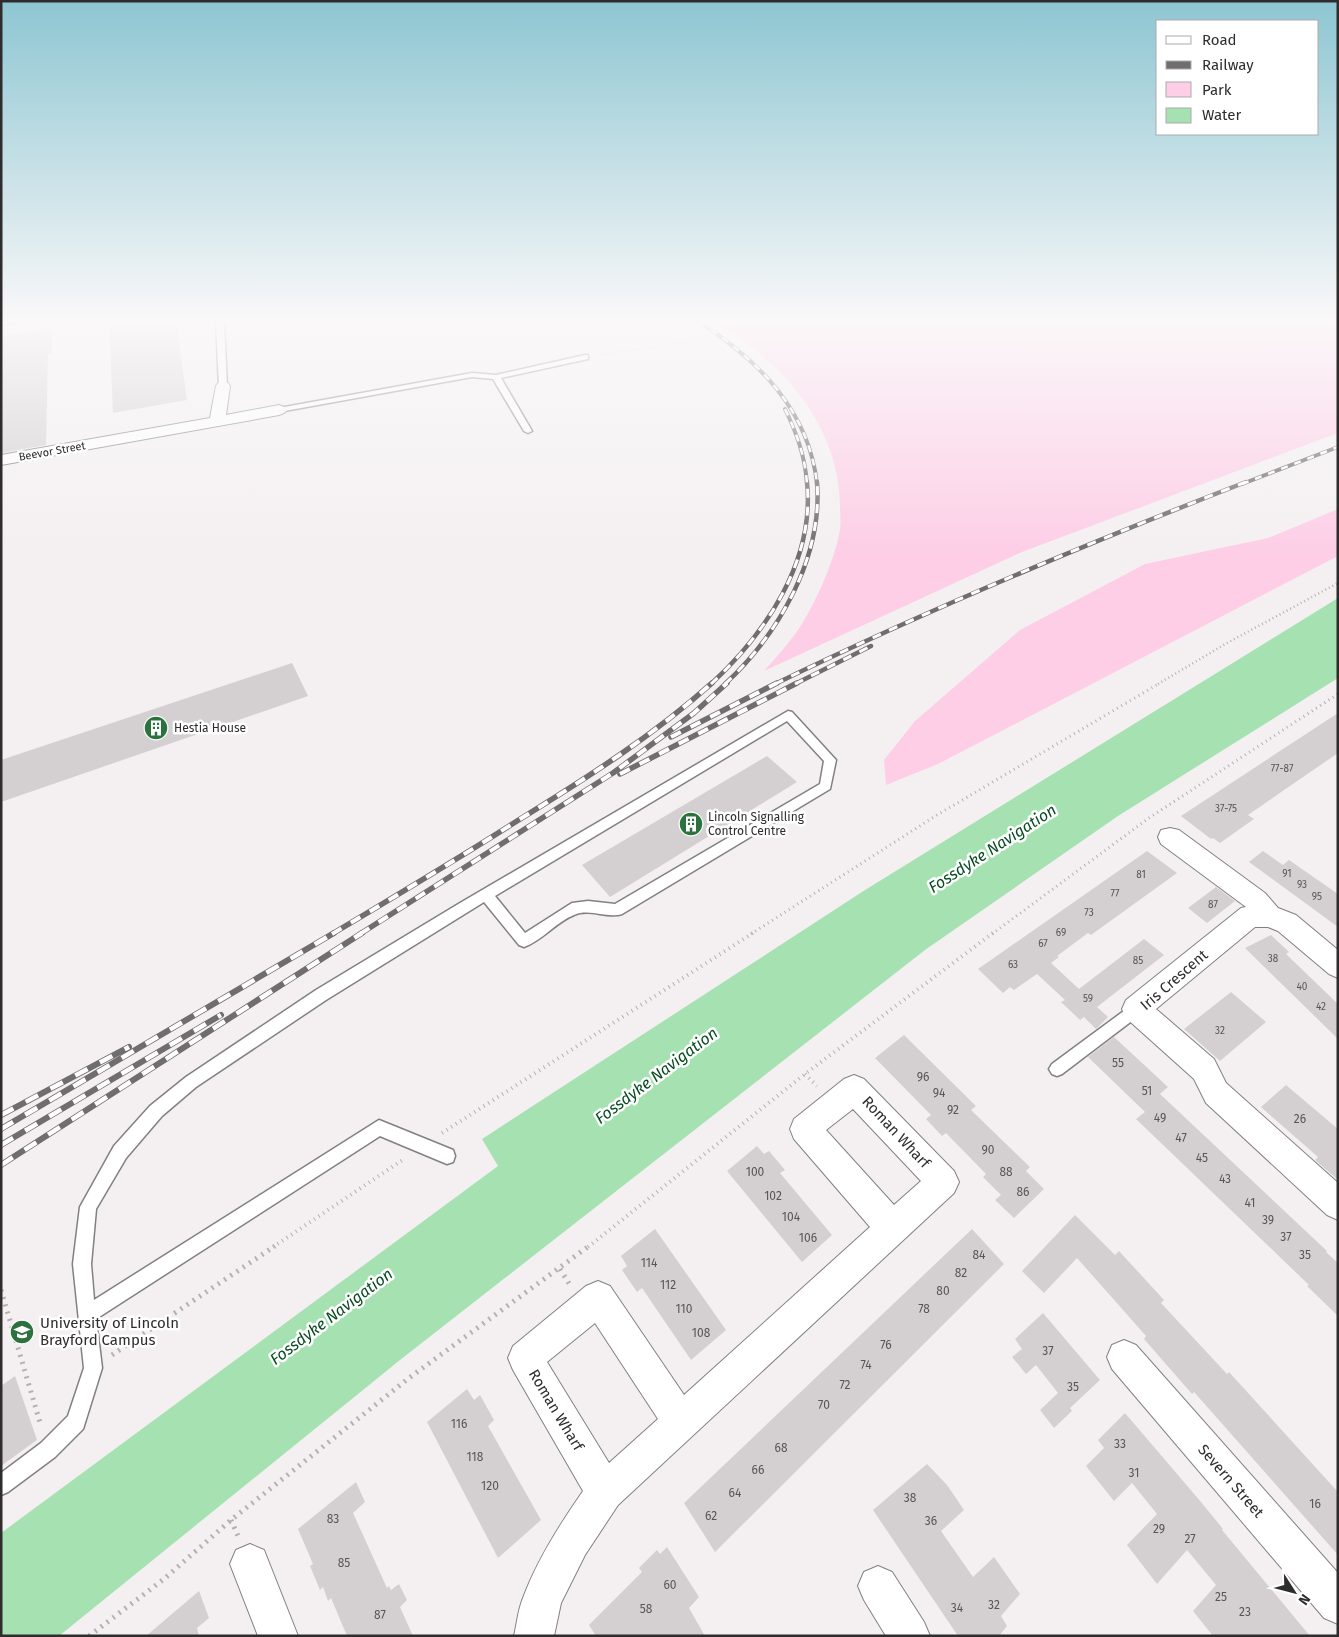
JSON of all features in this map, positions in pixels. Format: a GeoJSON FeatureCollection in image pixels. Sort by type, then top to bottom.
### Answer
{"type":"FeatureCollection","features":[{"type":"Feature","properties":{"kind":"street"},"geometry":{"type":"LineString","coordinates":[[217,421],[221,398]]}},
{"type":"Feature","properties":{"kind":"street","name":"Beevor Street"},"geometry":{"type":"LineString","coordinates":[[1,460],[279,410]]}},
{"type":"Feature","properties":{"kind":"street"},"geometry":{"type":"LineString","coordinates":[[1170,837],[1256,900],[1269,916],[1287,923],[1338,966]]}},
{"type":"Feature","properties":{"kind":"street","name":"Iris Crescent"},"geometry":{"type":"LineString","coordinates":[[1269,916],[1250,916],[1136,1009],[1204,1069],[1216,1093],[1338,1204]]}},
{"type":"Feature","properties":{"kind":"street"},"geometry":{"type":"LineString","coordinates":[[534,1636],[542,1600],[566,1550],[605,1492],[892,1228]]}},
{"type":"Feature","properties":{"kind":"street","name":"Roman Wharf"},"geometry":{"type":"LineString","coordinates":[[605,1492],[524,1358],[598,1298],[681,1422]]}},
{"type":"Feature","properties":{"kind":"street","name":"Severn Street"},"geometry":{"type":"LineString","coordinates":[[1124,1358],[1338,1604]]}},
{"type":"Feature","properties":{"kind":"street"},"geometry":{"type":"LineString","coordinates":[[250,1564],[278,1636]]}},
{"type":"Feature","properties":{"kind":"street"},"geometry":{"type":"LineString","coordinates":[[878,1586],[910,1636]]}},
{"type":"Feature","properties":{"kind":"lane"},"geometry":{"type":"LineString","coordinates":[[279,410],[343,398]]}},
{"type":"Feature","properties":{"kind":"lane"},"geometry":{"type":"LineString","coordinates":[[509,398],[528,431]]}},
{"type":"Feature","properties":{"kind":"lane"},"geometry":{"type":"LineString","coordinates":[[1,1485],[48,1450],[76,1422],[93,1368],[82,1264],[88,1206],[120,1152],[156,1111],[190,1082],[321,995],[486,895],[788,715],[830,760],[826,786],[617,910],[588,907],[572,909],[524,941],[486,895]]}},
{"type":"Feature","properties":{"kind":"lane"},"geometry":{"type":"LineString","coordinates":[[1057,1069],[1136,1009]]}},
{"type":"Feature","properties":{"kind":"lane"},"geometry":{"type":"LineString","coordinates":[[86,1315],[379,1128],[447,1156]]}},
{"type":"Feature","properties":{"kind":"path"},"geometry":{"type":"LineString","coordinates":[[93,1368],[485,1104],[937,815],[1227,643],[1338,583]]}},
{"type":"Feature","properties":{"kind":"path"},"geometry":{"type":"LineString","coordinates":[[90,1636],[164,1579],[239,1514],[409,1378],[560,1269],[813,1068],[1121,838],[1338,694]]}},
{"type":"Feature","properties":{"kind":"path"},"geometry":{"type":"LineString","coordinates":[[1,1290],[48,1450]]}},
{"type":"Feature","properties":{"kind":"green space"},"geometry":{"type":"Polygon","coordinates":[[[803,398],[1338,398],[1338,433],[1022,552],[764,671],[803,622],[817,597],[829,569],[837,542],[840,526],[840,506],[837,476],[829,448],[817,422],[803,398]]]}},
{"type":"Feature","properties":{"kind":"green space"},"geometry":{"type":"Polygon","coordinates":[[[1338,509],[1338,556],[938,764],[886,785],[884,760],[915,721],[1020,630],[1145,564],[1268,538],[1338,509]]]}},
{"type":"Feature","properties":{"kind":"water","name":"Fossdyke Navigation"},"geometry":{"type":"Polygon","coordinates":[[[1338,598],[1338,678],[1118,816],[925,950],[400,1360],[59,1636],[1,1636],[1,1533],[498,1166],[482,1139],[865,890],[1338,598]]]}},
{"type":"Feature","properties":{"kind":"building"},"geometry":{"type":"Polygon","coordinates":[[[1,398],[47,398],[46,445],[1,453],[1,398]]]}},
{"type":"Feature","properties":{"kind":"building"},"geometry":{"type":"Polygon","coordinates":[[[112,398],[187,398],[187,400],[113,413],[112,398]]]}},
{"type":"Feature","properties":{"kind":"building","name":"Hestia House"},"geometry":{"type":"Polygon","coordinates":[[[292,663],[308,696],[1,802],[1,760],[292,663]]]}},
{"type":"Feature","properties":{"kind":"building"},"geometry":{"type":"Polygon","coordinates":[[[1338,713],[1338,753],[1248,815],[1254,819],[1220,843],[1213,838],[1211,839],[1181,816],[1338,713]]]}},
{"type":"Feature","properties":{"kind":"building","name":"Lincoln Signalling Control Centre"},"geometry":{"type":"Polygon","coordinates":[[[767,756],[797,782],[610,897],[582,865],[767,756]]]}},
{"type":"Feature","properties":{"kind":"building"},"geometry":{"type":"Polygon","coordinates":[[[1147,851],[1177,873],[1091,935],[1088,933],[1057,956],[1059,957],[1051,963],[1079,989],[1144,939],[1164,955],[1097,1007],[1108,1017],[1096,1029],[1084,1017],[1080,1020],[1061,1002],[1065,1000],[1037,974],[1014,990],[1010,987],[1003,993],[978,969],[1147,851]]]}},
{"type":"Feature","properties":{"kind":"building"},"geometry":{"type":"Polygon","coordinates":[[[1263,851],[1283,865],[1289,860],[1338,894],[1338,927],[1249,862],[1263,851]]]}},
{"type":"Feature","properties":{"kind":"building"},"geometry":{"type":"Polygon","coordinates":[[[1216,887],[1235,901],[1207,923],[1188,908],[1216,887]]]}},
{"type":"Feature","properties":{"kind":"building"},"geometry":{"type":"Polygon","coordinates":[[[1271,935],[1289,952],[1286,954],[1338,1004],[1338,1039],[1245,948],[1271,935]]]}},
{"type":"Feature","properties":{"kind":"building"},"geometry":{"type":"Polygon","coordinates":[[[1231,992],[1266,1022],[1220,1061],[1184,1029],[1231,992]]]}},
{"type":"Feature","properties":{"kind":"building"},"geometry":{"type":"Polygon","coordinates":[[[904,1035],[976,1106],[971,1110],[1030,1167],[1026,1171],[1044,1189],[1014,1218],[995,1200],[1001,1195],[983,1177],[986,1174],[946,1133],[942,1136],[926,1119],[931,1115],[875,1058],[904,1035]]]}},
{"type":"Feature","properties":{"kind":"building"},"geometry":{"type":"Polygon","coordinates":[[[1114,1037],[1168,1087],[1160,1094],[1338,1263],[1338,1316],[1307,1286],[1309,1285],[1136,1119],[1145,1112],[1088,1057],[1114,1037]]]}},
{"type":"Feature","properties":{"kind":"building"},"geometry":{"type":"Polygon","coordinates":[[[1286,1085],[1338,1129],[1338,1180],[1315,1160],[1318,1157],[1261,1107],[1286,1085]]]}},
{"type":"Feature","properties":{"kind":"building"},"geometry":{"type":"Polygon","coordinates":[[[757,1146],[764,1154],[769,1151],[785,1170],[780,1173],[832,1235],[802,1262],[727,1171],[757,1146]]]}},
{"type":"Feature","properties":{"kind":"building"},"geometry":{"type":"Polygon","coordinates":[[[1075,1215],[1115,1255],[1119,1251],[1164,1300],[1161,1303],[1227,1374],[1229,1372],[1338,1492],[1338,1555],[1194,1392],[1192,1394],[1144,1339],[1146,1336],[1077,1258],[1044,1293],[1022,1271],[1075,1215]]]}},
{"type":"Feature","properties":{"kind":"building"},"geometry":{"type":"Polygon","coordinates":[[[655,1229],[726,1330],[691,1360],[642,1288],[637,1292],[622,1270],[627,1266],[621,1256],[655,1229]]]}},
{"type":"Feature","properties":{"kind":"building"},"geometry":{"type":"Polygon","coordinates":[[[972,1229],[1004,1264],[715,1552],[684,1503],[972,1229]]]}},
{"type":"Feature","properties":{"kind":"building"},"geometry":{"type":"Polygon","coordinates":[[[1043,1313],[1100,1380],[1070,1408],[1072,1411],[1054,1428],[1040,1410],[1058,1393],[1036,1365],[1026,1374],[1012,1357],[1022,1349],[1015,1339],[1043,1313]]]}},
{"type":"Feature","properties":{"kind":"building"},"geometry":{"type":"Polygon","coordinates":[[[15,1376],[37,1440],[1,1466],[1,1386],[15,1376]]]}},
{"type":"Feature","properties":{"kind":"building"},"geometry":{"type":"Polygon","coordinates":[[[467,1389],[474,1400],[480,1395],[494,1420],[488,1426],[541,1520],[498,1558],[427,1422],[467,1389]]]}},
{"type":"Feature","properties":{"kind":"building"},"geometry":{"type":"Polygon","coordinates":[[[1125,1413],[1201,1502],[1310,1636],[1213,1636],[1193,1611],[1216,1585],[1187,1550],[1157,1584],[1127,1545],[1157,1514],[1132,1483],[1114,1501],[1086,1466],[1104,1448],[1098,1440],[1125,1413]]]}},
{"type":"Feature","properties":{"kind":"building"},"geometry":{"type":"Polygon","coordinates":[[[927,1464],[947,1485],[964,1510],[941,1531],[973,1577],[994,1557],[1020,1594],[1001,1616],[1007,1626],[999,1636],[958,1636],[873,1510],[927,1464]]]}},
{"type":"Feature","properties":{"kind":"building"},"geometry":{"type":"Polygon","coordinates":[[[356,1482],[365,1502],[353,1513],[387,1588],[389,1586],[391,1590],[399,1584],[407,1600],[400,1607],[413,1636],[347,1636],[331,1598],[328,1601],[323,1587],[320,1590],[310,1566],[313,1564],[298,1529],[356,1482]]]}},
{"type":"Feature","properties":{"kind":"building"},"geometry":{"type":"Polygon","coordinates":[[[667,1547],[699,1597],[689,1608],[705,1636],[596,1636],[589,1625],[642,1572],[639,1568],[657,1550],[660,1554],[667,1547]]]}},
{"type":"Feature","properties":{"kind":"building"},"geometry":{"type":"Polygon","coordinates":[[[199,1591],[209,1618],[197,1628],[199,1636],[146,1636],[199,1591]]]}},
{"type":"Feature","properties":{"kind":"railway"},"geometry":{"type":"LineString","coordinates":[[784,398],[792,410],[803,433],[812,457],[817,484]]}},
{"type":"Feature","properties":{"kind":"railway"},"geometry":{"type":"LineString","coordinates":[[785,409],[800,445],[807,484]]}},
{"type":"Feature","properties":{"kind":"railway"},"geometry":{"type":"LineString","coordinates":[[1242,484],[1338,447]]}},
{"type":"Feature","properties":{"kind":"railway"},"geometry":{"type":"LineString","coordinates":[[776,684],[1008,578],[1246,482]]}},
{"type":"Feature","properties":{"kind":"railway"},"geometry":{"type":"LineString","coordinates":[[712,683],[750,642],[768,619],[783,594],[795,567],[803,540],[807,511],[807,484]]}},
{"type":"Feature","properties":{"kind":"railway"},"geometry":{"type":"LineString","coordinates":[[725,684],[763,642],[794,592],[805,566],[813,538],[817,510],[817,484]]}},
{"type":"Feature","properties":{"kind":"railway"},"geometry":{"type":"LineString","coordinates":[[797,683],[871,646]]}},
{"type":"Feature","properties":{"kind":"railway"},"geometry":{"type":"LineString","coordinates":[[332,934],[593,773],[666,721],[712,683]]}},
{"type":"Feature","properties":{"kind":"railway"},"geometry":{"type":"LineString","coordinates":[[360,934],[613,773],[694,713],[727,683]]}},
{"type":"Feature","properties":{"kind":"railway"},"geometry":{"type":"LineString","coordinates":[[620,774],[797,683]]}},
{"type":"Feature","properties":{"kind":"railway"},"geometry":{"type":"LineString","coordinates":[[671,737],[776,684]]}},
{"type":"Feature","properties":{"kind":"railway"},"geometry":{"type":"LineString","coordinates":[[1,1129],[334,933]]}},
{"type":"Feature","properties":{"kind":"railway"},"geometry":{"type":"LineString","coordinates":[[1,1165],[362,933]]}},
{"type":"Feature","properties":{"kind":"railway"},"geometry":{"type":"LineString","coordinates":[[1,1145],[221,1015]]}},
{"type":"Feature","properties":{"kind":"railway"},"geometry":{"type":"LineString","coordinates":[[1,1115],[129,1047]]}},
{"type":"Feature","properties":{"kind":"place","name":"Hestia House"},"geometry":{"type":"Point","coordinates":[156,728]}},
{"type":"Feature","properties":{"kind":"place","name":"Lincoln Signalling Control Centre"},"geometry":{"type":"Point","coordinates":[691,824]}},
{"type":"Feature","properties":{"kind":"place","name":"University of Lincoln Brayford Campus"},"geometry":{"type":"Point","coordinates":[22,1332]}}]}
